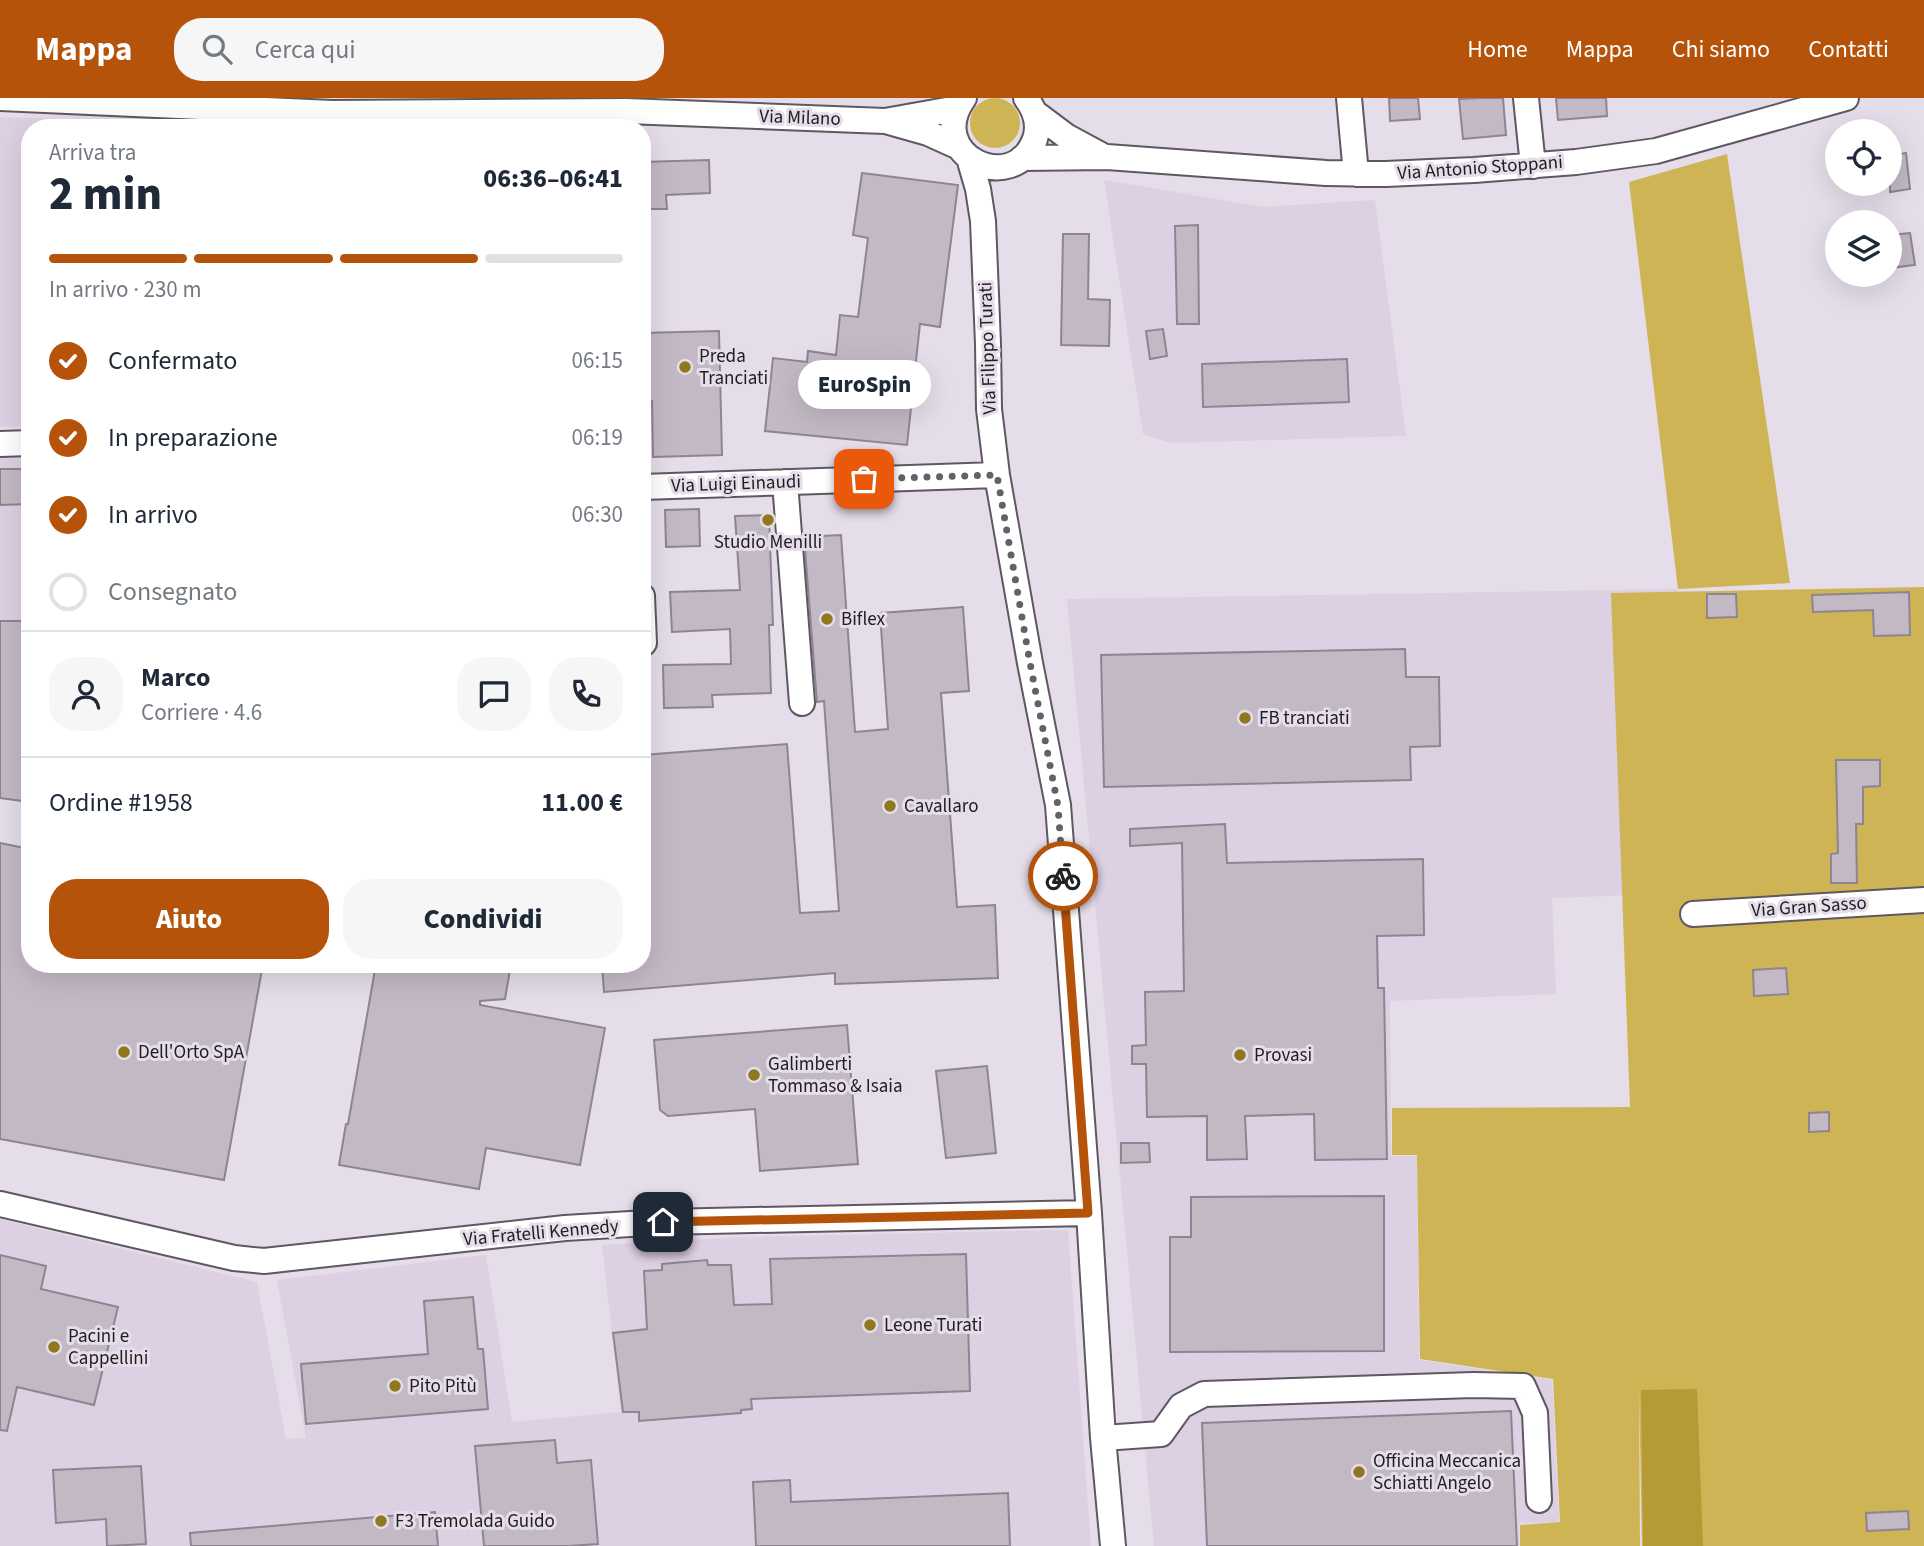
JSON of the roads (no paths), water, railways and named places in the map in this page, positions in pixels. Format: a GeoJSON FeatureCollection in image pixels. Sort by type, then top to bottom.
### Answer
{"type":"FeatureCollection","features":[{"type":"Feature","properties":{"kind":"street","name":"Via Milano"},"geometry":{"type":"LineString","coordinates":[[0,98],[317,119]]}},
{"type":"Feature","properties":{"kind":"street"},"geometry":{"type":"LineString","coordinates":[[1349,98],[1356,174]]}},
{"type":"Feature","properties":{"kind":"street"},"geometry":{"type":"LineString","coordinates":[[1526,98],[1533,166]]}},
{"type":"Feature","properties":{"kind":"street","name":"Via Antonio Stoppani"},"geometry":{"type":"LineString","coordinates":[[964,153],[981,165],[990,167],[1016,161],[1107,158],[1356,174],[1447,172],[1533,166],[1667,149],[1846,98]]}},
{"type":"Feature","properties":{"kind":"street","name":"Via Milano"},"geometry":{"type":"LineString","coordinates":[[885,121],[961,103]]}},
{"type":"Feature","properties":{"kind":"street","name":"Via Filippo Turati"},"geometry":{"type":"LineString","coordinates":[[961,103],[954,121],[954,135],[978,188],[983,222],[989,409],[997,475],[1058,806],[1113,1546]]}},
{"type":"Feature","properties":{"kind":"street","name":"Via Antonio Stoppani"},"geometry":{"type":"LineString","coordinates":[[1030,105],[1066,136],[1107,158]]}},
{"type":"Feature","properties":{"kind":"street","name":"Via Filippo Turati"},"geometry":{"type":"LineString","coordinates":[[983,222],[996,189],[1016,161],[1030,148],[1035,137],[1037,124],[1030,105]]}},
{"type":"Feature","properties":{"kind":"street","name":"Via Milano"},"geometry":{"type":"LineString","coordinates":[[365,119],[626,111],[885,121],[929,133],[964,153]]}},
{"type":"Feature","properties":{"kind":"street"},"geometry":{"type":"LineString","coordinates":[[0,444],[21,443]]}},
{"type":"Feature","properties":{"kind":"street","name":"Via Luigi Einaudi"},"geometry":{"type":"LineString","coordinates":[[651,487],[997,475]]}},
{"type":"Feature","properties":{"kind":"street"},"geometry":{"type":"LineString","coordinates":[[785,482],[802,703]]}},
{"type":"Feature","properties":{"kind":"street","name":"Via Gran Sasso"},"geometry":{"type":"LineString","coordinates":[[1693,914],[1924,900]]}},
{"type":"Feature","properties":{"kind":"street","name":"Via Fratelli Kennedy"},"geometry":{"type":"LineString","coordinates":[[0,1204],[234,1258],[264,1261],[565,1228],[663,1222],[1088,1213]]}},
{"type":"Feature","properties":{"kind":"street"},"geometry":{"type":"LineString","coordinates":[[1103,1438],[1161,1434],[1181,1406],[1203,1394],[1473,1385],[1523,1386],[1535,1413],[1539,1500]]}},
{"type":"Feature","properties":{"kind":"place","name":"Preda Tranciati"},"geometry":{"type":"Point","coordinates":[685,367]}},
{"type":"Feature","properties":{"kind":"place","name":"EuroSpin"},"geometry":{"type":"Point","coordinates":[864,479]}},
{"type":"Feature","properties":{"kind":"place","name":"Studio Menilli"},"geometry":{"type":"Point","coordinates":[768,520]}},
{"type":"Feature","properties":{"kind":"place","name":"Biflex"},"geometry":{"type":"Point","coordinates":[827,619]}},
{"type":"Feature","properties":{"kind":"place","name":"FB tranciati"},"geometry":{"type":"Point","coordinates":[1245,718]}},
{"type":"Feature","properties":{"kind":"place","name":"Cavallaro"},"geometry":{"type":"Point","coordinates":[890,806]}},
{"type":"Feature","properties":{"kind":"place","name":"Dell'Orto SpA"},"geometry":{"type":"Point","coordinates":[124,1052]}},
{"type":"Feature","properties":{"kind":"place","name":"Provasi"},"geometry":{"type":"Point","coordinates":[1240,1055]}},
{"type":"Feature","properties":{"kind":"place","name":"Galimberti Tommaso & Isaia"},"geometry":{"type":"Point","coordinates":[754,1075]}},
{"type":"Feature","properties":{"kind":"place","name":"Leone Turati"},"geometry":{"type":"Point","coordinates":[870,1325]}},
{"type":"Feature","properties":{"kind":"place","name":"Pacini e Cappellini"},"geometry":{"type":"Point","coordinates":[54,1347]}},
{"type":"Feature","properties":{"kind":"place","name":"Pito Pitù"},"geometry":{"type":"Point","coordinates":[395,1386]}},
{"type":"Feature","properties":{"kind":"place","name":"Officina Meccanica Schiatti Angelo"},"geometry":{"type":"Point","coordinates":[1359,1472]}},
{"type":"Feature","properties":{"kind":"place","name":"F3 Tremolada Guido"},"geometry":{"type":"Point","coordinates":[381,1521]}}]}
